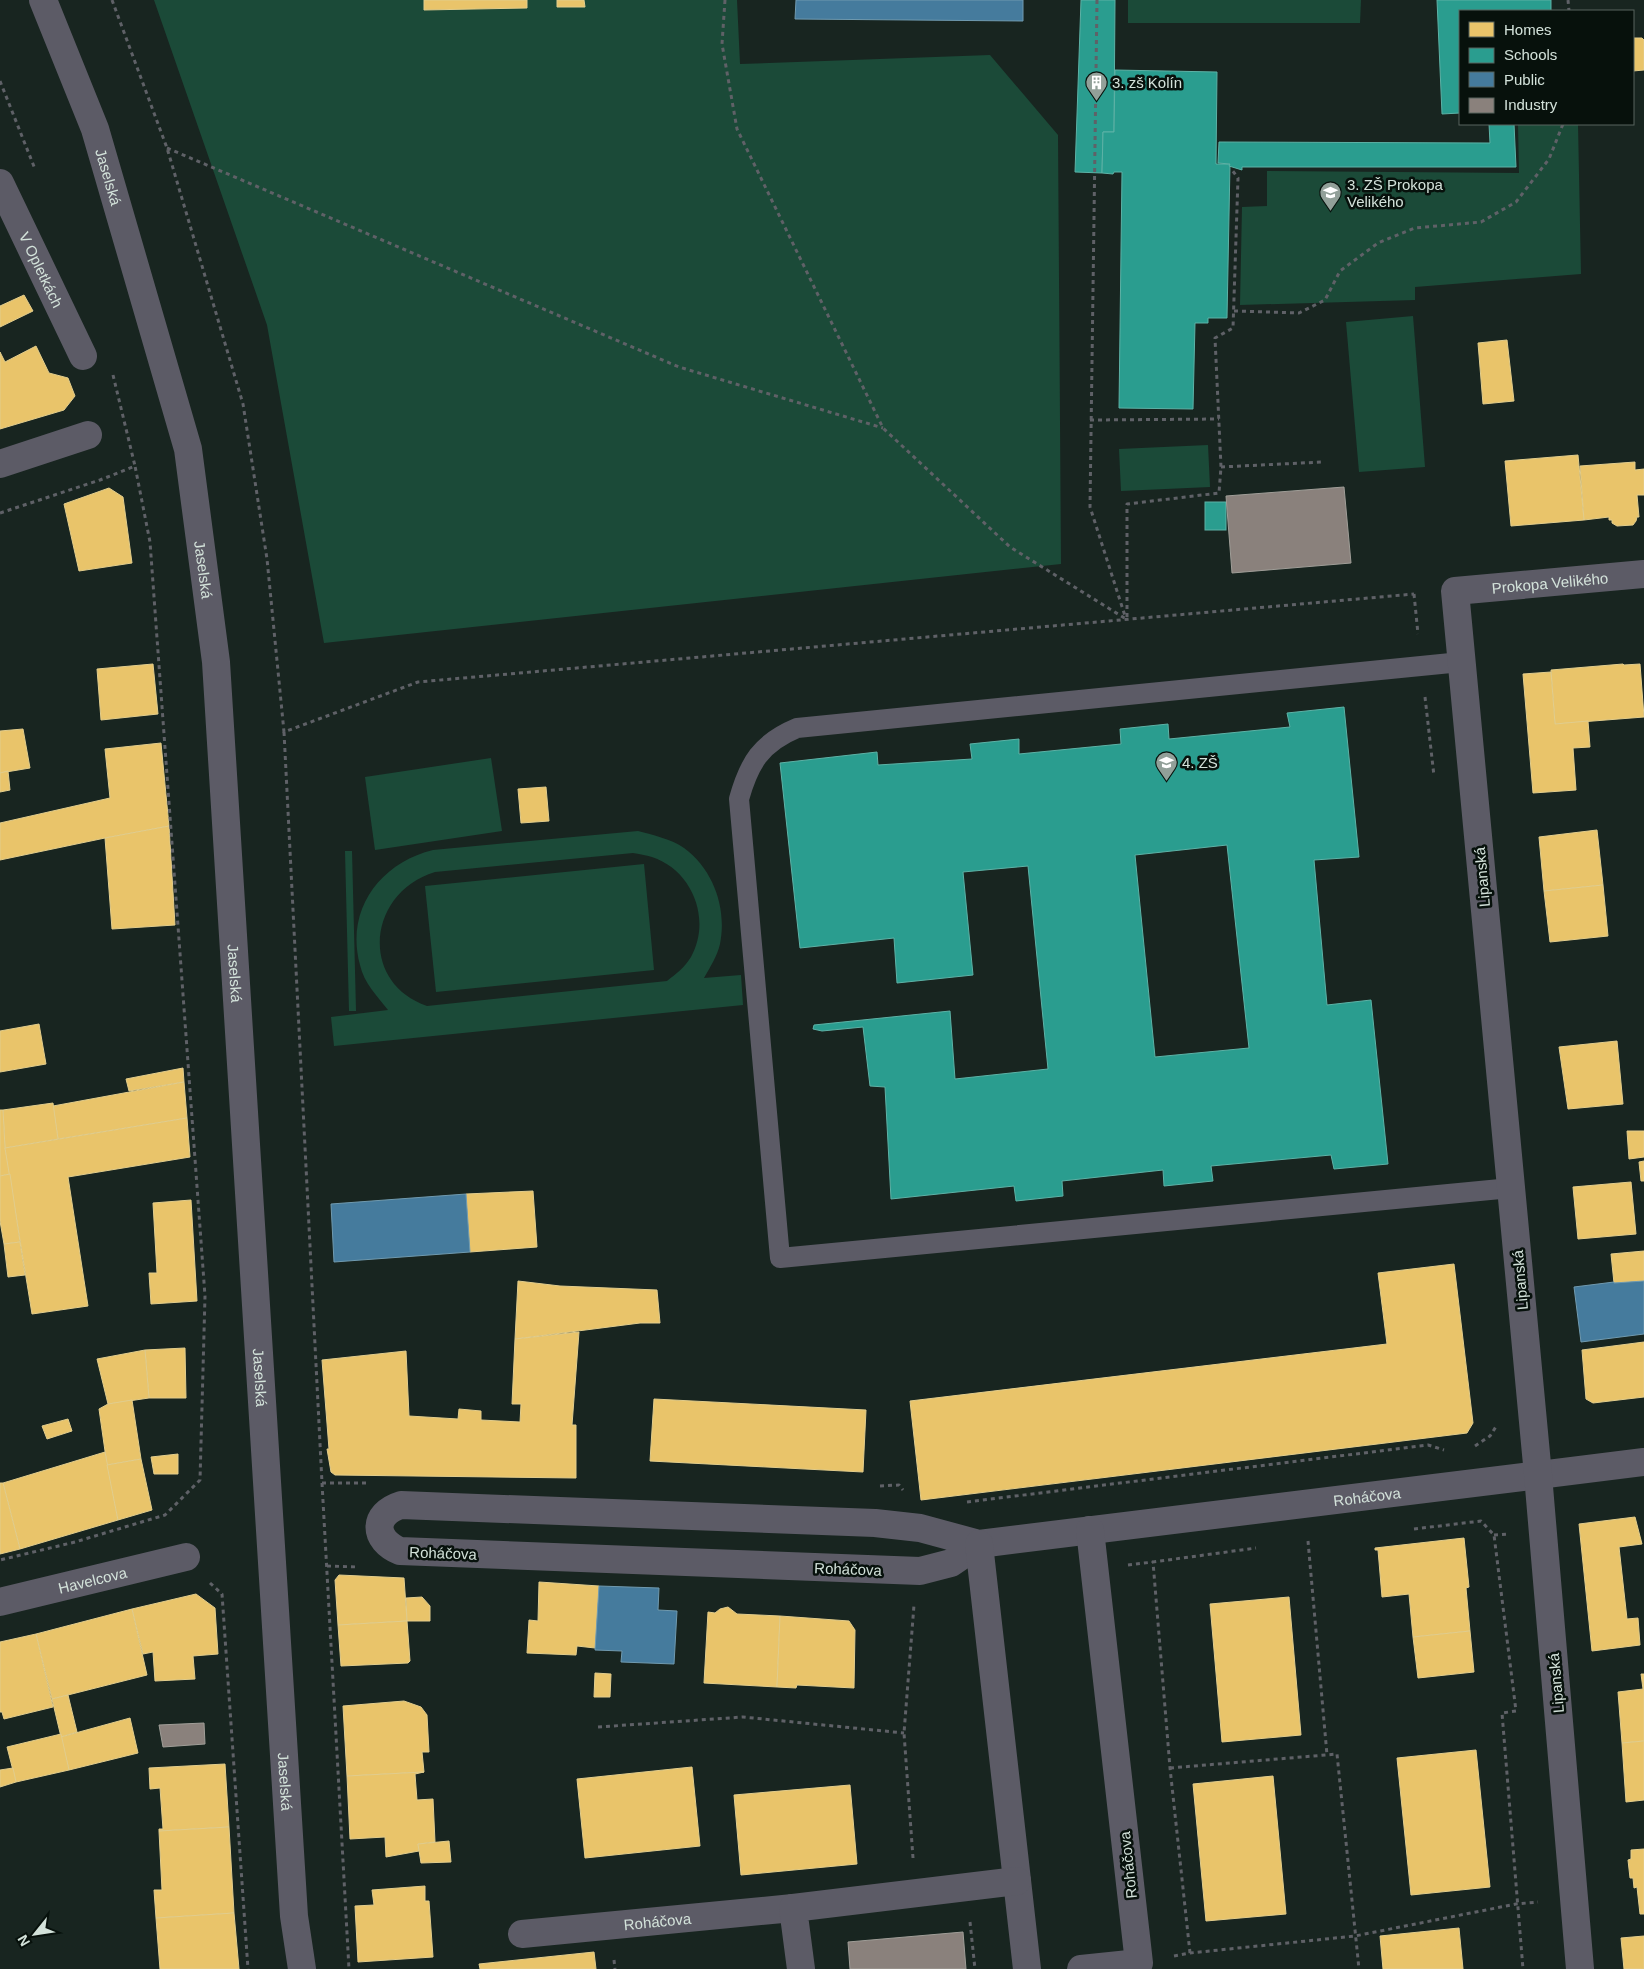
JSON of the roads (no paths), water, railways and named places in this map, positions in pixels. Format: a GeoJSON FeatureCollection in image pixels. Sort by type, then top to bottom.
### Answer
{"type":"FeatureCollection","features":[{"type":"Feature","properties":{"kind":"street","name":"Jaselská"},"geometry":{"type":"LineString","coordinates":[[43,0],[95,129],[188,448],[216,662],[294,1916],[302,1969]]}},
{"type":"Feature","properties":{"kind":"street","name":"V Opletkách"},"geometry":{"type":"LineString","coordinates":[[0,183],[83,356]]}},
{"type":"Feature","properties":{"kind":"street"},"geometry":{"type":"LineString","coordinates":[[0,464],[88,435]]}},
{"type":"Feature","properties":{"kind":"street","name":"Prokopa Velikého"},"geometry":{"type":"LineString","coordinates":[[1455,591],[1644,574]]}},
{"type":"Feature","properties":{"kind":"street","name":"Lipanská"},"geometry":{"type":"LineString","coordinates":[[1455,591],[1512,1188],[1580,1969]]}},
{"type":"Feature","properties":{"kind":"street","name":"Roháčova"},"geometry":{"type":"LineString","coordinates":[[979,1544],[951,1563],[920,1571],[400,1551],[390,1547],[381,1538],[379,1527],[382,1516],[390,1508],[401,1505],[875,1523],[920,1528],[979,1544],[1644,1462]]}},
{"type":"Feature","properties":{"kind":"street","name":"Roháčova"},"geometry":{"type":"LineString","coordinates":[[1081,1969],[1139,1963],[1090,1530]]}},
{"type":"Feature","properties":{"kind":"street"},"geometry":{"type":"LineString","coordinates":[[979,1544],[1027,1969]]}},
{"type":"Feature","properties":{"kind":"street","name":"Havelcova"},"geometry":{"type":"LineString","coordinates":[[0,1602],[186,1557]]}},
{"type":"Feature","properties":{"kind":"street","name":"Roháčova"},"geometry":{"type":"LineString","coordinates":[[522,1934],[793,1908],[1017,1881]]}},
{"type":"Feature","properties":{"kind":"street"},"geometry":{"type":"LineString","coordinates":[[793,1908],[800,1969]]}},
{"type":"Feature","properties":{"kind":"lane"},"geometry":{"type":"LineString","coordinates":[[1461,662],[797,728],[780,735],[768,744],[755,758],[744,781],[739,799],[780,1258],[1512,1188]]}},
{"type":"Feature","properties":{"kind":"place","name":"3. zš Kolín"},"geometry":{"type":"Point","coordinates":[1096,101]}},
{"type":"Feature","properties":{"kind":"place","name":"3. ZŠ Prokopa Velikého"},"geometry":{"type":"Point","coordinates":[1331,212]}},
{"type":"Feature","properties":{"kind":"place","name":"4. ZŠ"},"geometry":{"type":"Point","coordinates":[1166,781]}}]}
